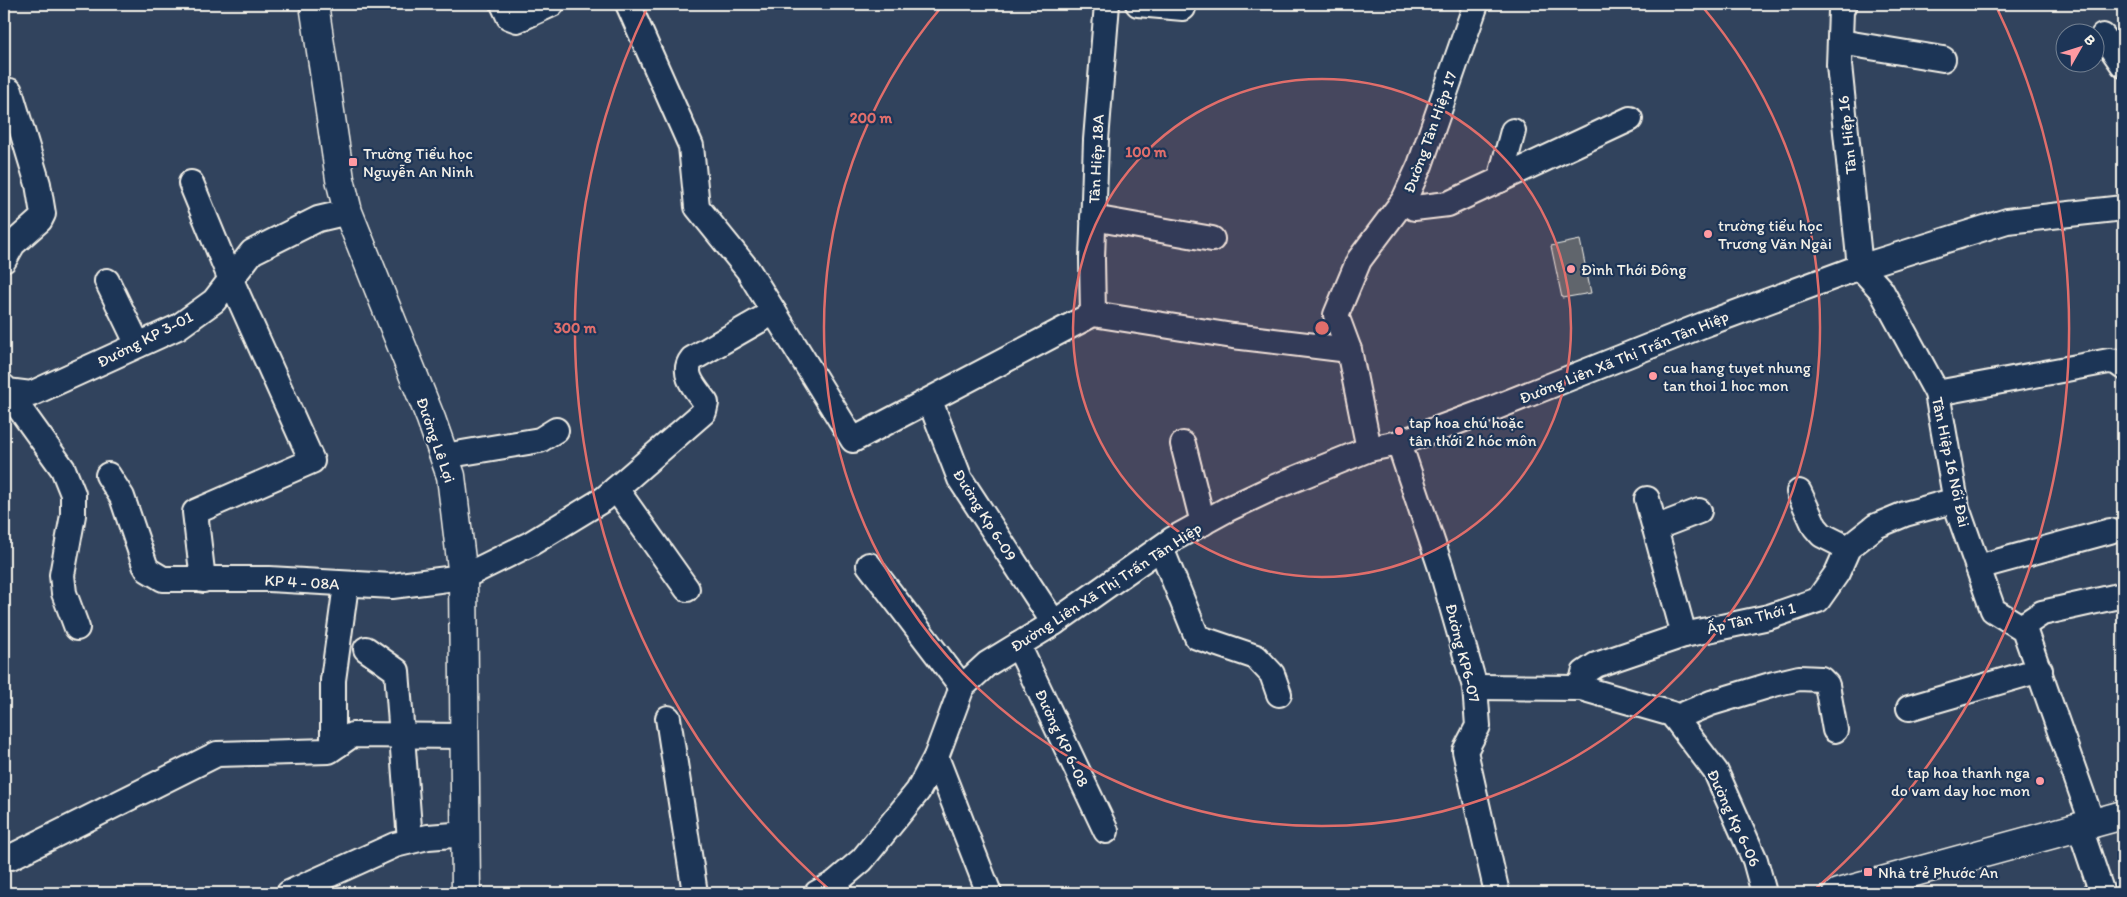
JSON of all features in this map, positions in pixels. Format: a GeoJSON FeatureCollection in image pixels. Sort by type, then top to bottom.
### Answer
{"type":"FeatureCollection","features":[{"type":"Feature","properties":{"kind":"main road","name":"Đường Lê Lợi"},"geometry":{"type":"LineString","coordinates":[[314,4],[340,180],[348,212],[431,419],[451,476],[463,577],[466,893]]}},
{"type":"Feature","properties":{"kind":"main road"},"geometry":{"type":"LineString","coordinates":[[1838,893],[2123,815]]}},
{"type":"Feature","properties":{"kind":"street"},"geometry":{"type":"LineString","coordinates":[[503,4],[509,17],[517,20],[552,4]]}},
{"type":"Feature","properties":{"kind":"street"},"geometry":{"type":"LineString","coordinates":[[628,4],[691,146],[697,207],[748,270],[853,440],[1093,314],[1233,336],[1348,350]]}},
{"type":"Feature","properties":{"kind":"street","name":"Tân Hiệp 18A"},"geometry":{"type":"LineString","coordinates":[[1093,314],[1093,218],[1096,140],[1107,4]]}},
{"type":"Feature","properties":{"kind":"street"},"geometry":{"type":"LineString","coordinates":[[1138,4],[1183,8]]}},
{"type":"Feature","properties":{"kind":"street","name":"Đường Tân Hiệp 17"},"geometry":{"type":"LineString","coordinates":[[1369,449],[1348,350],[1336,315],[1359,260],[1404,200],[1420,165],[1476,4]]}},
{"type":"Feature","properties":{"kind":"street","name":"Tân Hiệp 16"},"geometry":{"type":"LineString","coordinates":[[1844,4],[1841,11],[1839,65],[1860,267]]}},
{"type":"Feature","properties":{"kind":"street"},"geometry":{"type":"LineString","coordinates":[[2104,37],[2123,65]]}},
{"type":"Feature","properties":{"kind":"street"},"geometry":{"type":"LineString","coordinates":[[1840,42],[1942,59]]}},
{"type":"Feature","properties":{"kind":"street"},"geometry":{"type":"LineString","coordinates":[[4,260],[13,244],[40,220],[43,214],[38,184],[10,91]]}},
{"type":"Feature","properties":{"kind":"street"},"geometry":{"type":"LineString","coordinates":[[1404,200],[1414,208],[1448,204],[1630,119]]}},
{"type":"Feature","properties":{"kind":"street"},"geometry":{"type":"LineString","coordinates":[[1500,180],[1513,131]]}},
{"type":"Feature","properties":{"kind":"street"},"geometry":{"type":"LineString","coordinates":[[191,183],[231,280],[312,461],[195,512],[203,580]]}},
{"type":"Feature","properties":{"kind":"street","name":"Đường Liên Xã Thị Trấn Tân Hiệp"},"geometry":{"type":"LineString","coordinates":[[817,893],[835,884],[862,860],[918,791],[936,757],[962,687],[987,664],[1054,623],[1160,548],[1203,523],[1275,487],[1369,449],[1400,443],[1489,410],[1703,325],[1860,267],[2007,222],[2123,208]]}},
{"type":"Feature","properties":{"kind":"street","name":"Đường KP 3-01"},"geometry":{"type":"LineString","coordinates":[[6,389],[32,394],[178,326],[214,301],[252,252],[318,219],[348,212]]}},
{"type":"Feature","properties":{"kind":"street"},"geometry":{"type":"LineString","coordinates":[[1093,218],[1212,239]]}},
{"type":"Feature","properties":{"kind":"street","name":"Tân Hiệp 16 Nối Đài"},"geometry":{"type":"LineString","coordinates":[[1860,267],[1881,290],[1936,393],[1956,500],[1993,610],[2024,629]]}},
{"type":"Feature","properties":{"kind":"street"},"geometry":{"type":"LineString","coordinates":[[107,281],[138,345]]}},
{"type":"Feature","properties":{"kind":"street","name":"KP 4 - 08A"},"geometry":{"type":"LineString","coordinates":[[108,475],[122,497],[145,566],[163,579],[269,579],[346,585],[392,586],[463,577],[530,544],[575,518],[616,489],[704,412],[706,403],[691,382],[688,373],[687,367],[692,359],[774,312]]}},
{"type":"Feature","properties":{"kind":"street"},"geometry":{"type":"LineString","coordinates":[[1936,393],[2109,361],[2116,362],[2123,368]]}},
{"type":"Feature","properties":{"kind":"street"},"geometry":{"type":"LineString","coordinates":[[6,389],[62,469],[73,494],[73,515],[62,575],[64,593],[77,628]]}},
{"type":"Feature","properties":{"kind":"street","name":"Đường Kp 6-09"},"geometry":{"type":"LineString","coordinates":[[930,400],[960,479],[1054,623]]}},
{"type":"Feature","properties":{"kind":"street"},"geometry":{"type":"LineString","coordinates":[[444,456],[540,440],[556,430]]}},
{"type":"Feature","properties":{"kind":"street","name":"Đường KP6-07"},"geometry":{"type":"LineString","coordinates":[[1400,443],[1441,568],[1475,687],[1478,726],[1465,751],[1497,893]]}},
{"type":"Feature","properties":{"kind":"street"},"geometry":{"type":"LineString","coordinates":[[1183,444],[1203,523]]}},
{"type":"Feature","properties":{"kind":"street"},"geometry":{"type":"LineString","coordinates":[[616,489],[687,589]]}},
{"type":"Feature","properties":{"kind":"street"},"geometry":{"type":"LineString","coordinates":[[1799,492],[1818,531],[1822,535],[1848,548]]}},
{"type":"Feature","properties":{"kind":"street","name":"Ấp Tân Thới 1"},"geometry":{"type":"LineString","coordinates":[[1647,499],[1684,635]]}},
{"type":"Feature","properties":{"kind":"street","name":"Ấp Tân Thới 1"},"geometry":{"type":"LineString","coordinates":[[1581,688],[1584,673],[1596,665],[1684,635],[1769,617],[1818,600],[1836,574],[1848,548],[1876,526],[1905,514],[1956,500]]}},
{"type":"Feature","properties":{"kind":"street"},"geometry":{"type":"LineString","coordinates":[[1654,528],[1699,511]]}},
{"type":"Feature","properties":{"kind":"street"},"geometry":{"type":"LineString","coordinates":[[1978,567],[2110,531]]}},
{"type":"Feature","properties":{"kind":"street"},"geometry":{"type":"LineString","coordinates":[[1160,548],[1197,636],[1256,657],[1272,674],[1279,694]]}},
{"type":"Feature","properties":{"kind":"street"},"geometry":{"type":"LineString","coordinates":[[869,565],[962,687]]}},
{"type":"Feature","properties":{"kind":"street"},"geometry":{"type":"LineString","coordinates":[[339,744],[333,738],[333,680],[346,585]]}},
{"type":"Feature","properties":{"kind":"street"},"geometry":{"type":"LineString","coordinates":[[2102,893],[2087,826],[2040,670],[2024,629],[2027,622],[2042,613],[2123,595]]}},
{"type":"Feature","properties":{"kind":"street","name":"Đường KP 6-08"},"geometry":{"type":"LineString","coordinates":[[1018,645],[1106,831]]}},
{"type":"Feature","properties":{"kind":"street"},"geometry":{"type":"LineString","coordinates":[[366,649],[397,671],[410,841]]}},
{"type":"Feature","properties":{"kind":"street"},"geometry":{"type":"LineString","coordinates":[[1909,708],[2040,670]]}},
{"type":"Feature","properties":{"kind":"street"},"geometry":{"type":"LineString","coordinates":[[1675,718],[1711,703],[1774,684],[1799,678],[1821,679],[1827,685],[1835,730]]}},
{"type":"Feature","properties":{"kind":"street","name":"Đường Kp 6-06"},"geometry":{"type":"LineString","coordinates":[[1475,687],[1581,688],[1672,714],[1716,772],[1755,860],[1764,893]]}},
{"type":"Feature","properties":{"kind":"street"},"geometry":{"type":"LineString","coordinates":[[668,718],[695,893]]}},
{"type":"Feature","properties":{"kind":"street"},"geometry":{"type":"LineString","coordinates":[[4,855],[11,857],[217,754],[329,750],[352,736],[465,736]]}},
{"type":"Feature","properties":{"kind":"street"},"geometry":{"type":"LineString","coordinates":[[936,757],[989,893]]}},
{"type":"Feature","properties":{"kind":"street"},"geometry":{"type":"LineString","coordinates":[[289,893],[394,845],[428,836],[466,834]]}},
{"type":"Feature","properties":{"kind":"building","name":"Đình Thới Đông"},"geometry":{"type":"Polygon","coordinates":[[[1580,240],[1591,293],[1562,298],[1551,246],[1580,240]]]}},
{"type":"Feature","properties":{"kind":"place","name":"Trường Tiểu học Nguyễn An Ninh"},"geometry":{"type":"Point","coordinates":[353,162]}},
{"type":"Feature","properties":{"kind":"place","name":"trường tiểu học Trương Văn Ngài"},"geometry":{"type":"Point","coordinates":[1708,234]}},
{"type":"Feature","properties":{"kind":"place","name":"Đình Thới Đông"},"geometry":{"type":"Point","coordinates":[1571,269]}},
{"type":"Feature","properties":{"kind":"place","name":"cua hang tuyet nhung tan thoi 1 hoc mon"},"geometry":{"type":"Point","coordinates":[1653,376]}},
{"type":"Feature","properties":{"kind":"place","name":"tap hoa chú hoặc tân thới 2 hóc môn"},"geometry":{"type":"Point","coordinates":[1399,431]}},
{"type":"Feature","properties":{"kind":"place","name":"tap hoa thanh nga do vam day hoc mon"},"geometry":{"type":"Point","coordinates":[2040,781]}},
{"type":"Feature","properties":{"kind":"place","name":"Nhà trẻ Phước An"},"geometry":{"type":"Point","coordinates":[1868,872]}}]}
